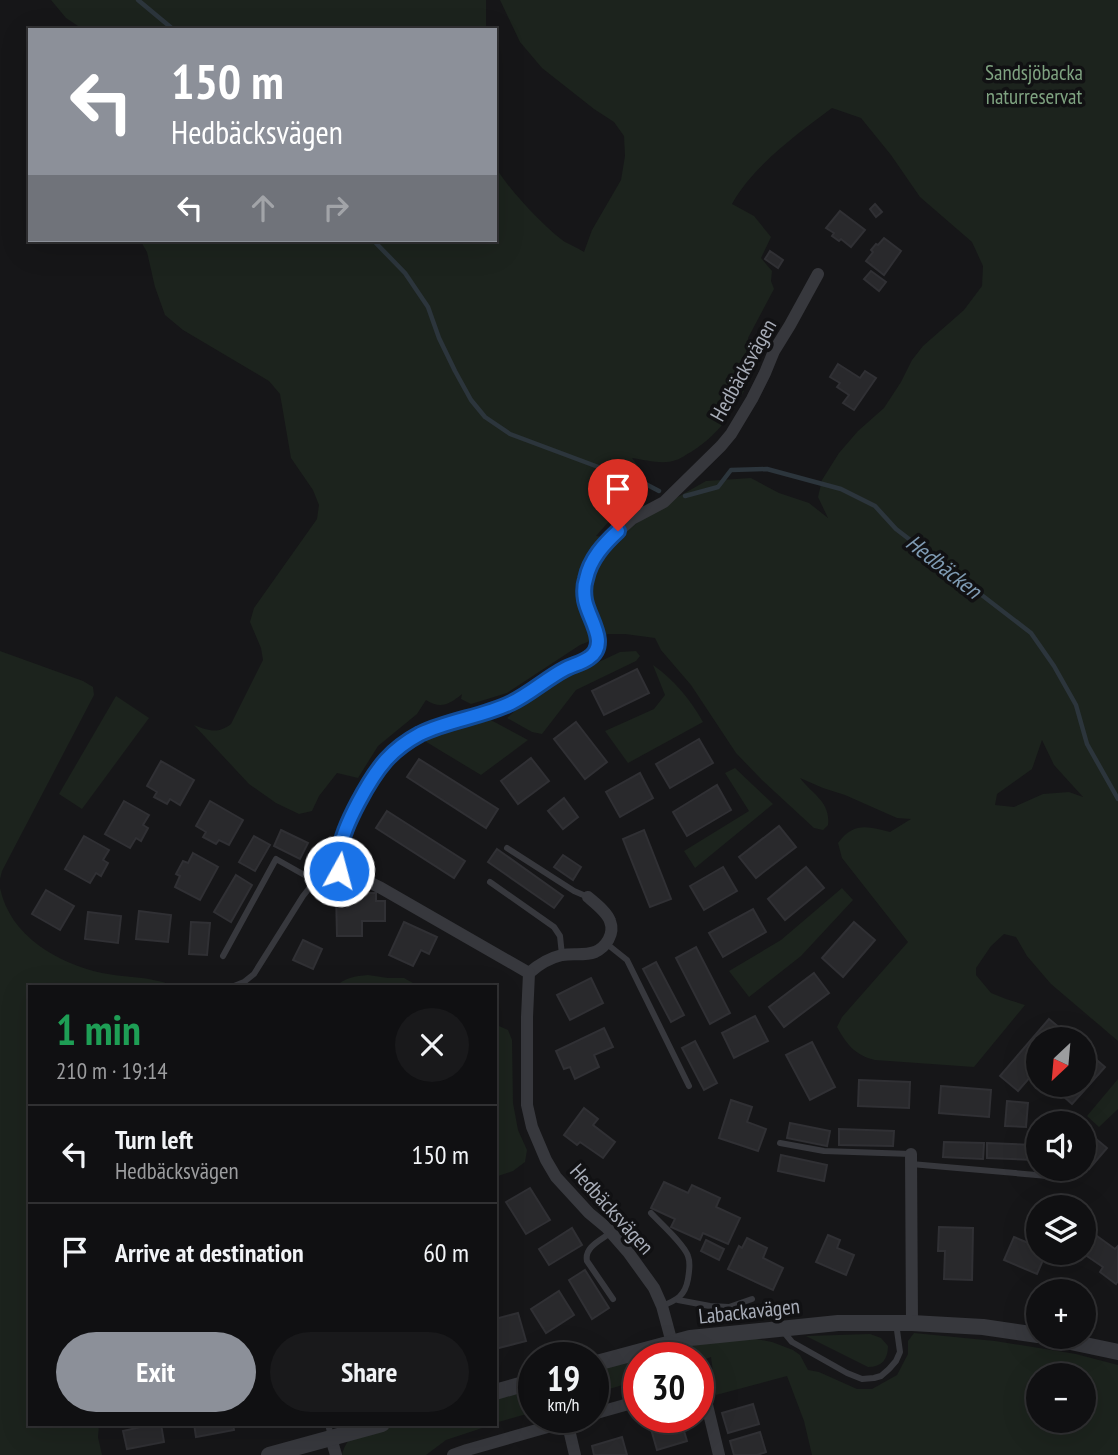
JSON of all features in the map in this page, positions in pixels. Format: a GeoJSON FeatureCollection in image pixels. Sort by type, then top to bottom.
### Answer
{"type":"FeatureCollection","features":[{"type":"Feature","properties":{"kind":"street","name":"Hedbäcksvägen"},"geometry":{"type":"LineString","coordinates":[[339,871],[342,840],[357,805],[385,761],[401,745],[461,718],[511,703],[596,652],[597,634],[585,599],[585,580],[591,563],[605,543],[632,519],[664,502],[731,434],[818,274]]}},
{"type":"Feature","properties":{"kind":"street"},"geometry":{"type":"LineString","coordinates":[[339,871],[346,871],[381,888],[529,973],[539,964],[562,955],[592,953],[607,944],[611,934],[610,920],[588,897]]}},
{"type":"Feature","properties":{"kind":"street","name":"Hedbäcksvägen"},"geometry":{"type":"LineString","coordinates":[[529,973],[527,1105],[531,1127],[556,1177],[589,1213],[607,1228],[654,1288],[663,1306],[672,1342]]}},
{"type":"Feature","properties":{"kind":"street"},"geometry":{"type":"LineString","coordinates":[[904,1323],[911,1159]]}},
{"type":"Feature","properties":{"kind":"street","name":"Labackavägen"},"geometry":{"type":"LineString","coordinates":[[676,1342],[690,1338],[838,1323],[983,1327],[1026,1333]]}},
{"type":"Feature","properties":{"kind":"street"},"geometry":{"type":"LineString","coordinates":[[1096,1347],[1118,1352]]}},
{"type":"Feature","properties":{"kind":"street"},"geometry":{"type":"LineString","coordinates":[[497,1391],[518,1386]]}},
{"type":"Feature","properties":{"kind":"street"},"geometry":{"type":"LineString","coordinates":[[269,1455],[329,1431],[367,1426]]}},
{"type":"Feature","properties":{"kind":"street"},"geometry":{"type":"LineString","coordinates":[[329,1431],[336,1455]]}},
{"type":"Feature","properties":{"kind":"street"},"geometry":{"type":"LineString","coordinates":[[453,1455],[526,1433]]}},
{"type":"Feature","properties":{"kind":"street"},"geometry":{"type":"LineString","coordinates":[[574,1433],[575,1455]]}},
{"type":"Feature","properties":{"kind":"street"},"geometry":{"type":"LineString","coordinates":[[714,1433],[719,1455]]}},
{"type":"Feature","properties":{"kind":"lane"},"geometry":{"type":"LineString","coordinates":[[507,848],[574,891],[588,897]]}},
{"type":"Feature","properties":{"kind":"lane"},"geometry":{"type":"LineString","coordinates":[[223,956],[276,859],[315,881]]}},
{"type":"Feature","properties":{"kind":"lane"},"geometry":{"type":"LineString","coordinates":[[236,985],[254,974],[315,881],[339,871]]}},
{"type":"Feature","properties":{"kind":"lane"},"geometry":{"type":"LineString","coordinates":[[490,882],[554,927],[560,936],[562,955]]}},
{"type":"Feature","properties":{"kind":"lane"},"geometry":{"type":"LineString","coordinates":[[607,944],[627,960],[689,1086]]}},
{"type":"Feature","properties":{"kind":"lane"},"geometry":{"type":"LineString","coordinates":[[780,1143],[824,1151],[1026,1173]]}},
{"type":"Feature","properties":{"kind":"lane"},"geometry":{"type":"LineString","coordinates":[[651,1213],[688,1256],[690,1268],[687,1286],[678,1300]]}},
{"type":"Feature","properties":{"kind":"lane"},"geometry":{"type":"LineString","coordinates":[[610,1233],[588,1250],[586,1255],[587,1261],[613,1299]]}},
{"type":"Feature","properties":{"kind":"lane"},"geometry":{"type":"LineString","coordinates":[[663,1306],[678,1300],[729,1307],[752,1298]]}},
{"type":"Feature","properties":{"kind":"lane"},"geometry":{"type":"LineString","coordinates":[[781,1328],[792,1342],[862,1379],[881,1376],[896,1361],[904,1323]]}},
{"type":"Feature","properties":{"kind":"green space"},"geometry":{"type":"Polygon","coordinates":[[[51,0],[486,0],[486,28],[81,28],[66,18],[51,0]]]}},
{"type":"Feature","properties":{"kind":"green space","name":"Sandsjöbacka naturreservat"},"geometry":{"type":"Polygon","coordinates":[[[500,0],[1118,0],[1118,1041],[1051,984],[1027,956],[1016,937],[1004,934],[991,946],[976,968],[976,975],[991,993],[1025,1005],[974,1067],[875,1060],[852,1048],[837,1027],[842,1017],[908,942],[842,858],[838,843],[849,832],[861,827],[890,832],[911,819],[897,818],[800,778],[827,810],[828,825],[823,830],[814,828],[736,753],[691,685],[661,650],[655,638],[608,634],[580,645],[507,693],[471,704],[461,699],[462,694],[444,704],[426,700],[417,714],[378,746],[358,778],[337,773],[319,796],[312,811],[299,814],[276,803],[249,784],[194,725],[213,730],[231,724],[263,660],[250,622],[254,608],[317,519],[319,505],[313,490],[291,458],[280,394],[269,381],[183,330],[165,315],[147,252],[141,242],[497,242],[497,169],[516,195],[537,217],[565,242],[584,252],[592,230],[621,180],[625,156],[624,136],[614,122],[542,68],[520,42],[500,0]],[[832,108],[763,164],[732,204],[754,216],[771,237],[761,258],[772,271],[774,289],[748,338],[750,347],[745,359],[755,370],[729,416],[703,444],[682,458],[666,462],[632,458],[643,473],[643,487],[630,505],[611,519],[596,536],[615,538],[662,506],[706,481],[751,478],[779,493],[809,503],[828,518],[818,497],[822,480],[839,453],[858,431],[884,408],[923,346],[964,310],[982,286],[983,266],[972,242],[920,197],[861,118],[832,108]],[[1042,740],[1032,769],[997,794],[995,805],[1014,807],[1043,794],[1069,792],[1083,797],[1054,765],[1042,740]]]}},
{"type":"Feature","properties":{"kind":"green space"},"geometry":{"type":"Polygon","coordinates":[[[0,651],[83,681],[93,687],[94,695],[0,879],[0,651]]]}},
{"type":"Feature","properties":{"kind":"green space"},"geometry":{"type":"Polygon","coordinates":[[[636,651],[640,656],[636,661],[576,690],[542,734],[532,732],[507,718],[535,693],[620,652],[636,651]]]}},
{"type":"Feature","properties":{"kind":"green space"},"geometry":{"type":"Polygon","coordinates":[[[653,665],[681,690],[703,722],[628,763],[605,731],[654,709],[665,695],[653,665]]]}},
{"type":"Feature","properties":{"kind":"green space"},"geometry":{"type":"Polygon","coordinates":[[[116,696],[149,718],[82,809],[59,794],[116,696]]]}},
{"type":"Feature","properties":{"kind":"green space"},"geometry":{"type":"Polygon","coordinates":[[[487,718],[528,740],[481,775],[423,740],[472,719],[487,718]]]}},
{"type":"Feature","properties":{"kind":"green space"},"geometry":{"type":"Polygon","coordinates":[[[735,768],[773,804],[695,868],[684,851],[749,811],[725,773],[735,768]]]}},
{"type":"Feature","properties":{"kind":"green space"},"geometry":{"type":"Polygon","coordinates":[[[0,888],[5,905],[14,920],[38,945],[53,954],[102,973],[172,985],[28,985],[28,1426],[99,1426],[102,1455],[0,1455],[0,888]]]}},
{"type":"Feature","properties":{"kind":"green space"},"geometry":{"type":"Polygon","coordinates":[[[842,888],[853,900],[801,956],[749,997],[729,971],[781,940],[842,888]]]}},
{"type":"Feature","properties":{"kind":"green space"},"geometry":{"type":"Polygon","coordinates":[[[368,975],[404,978],[416,985],[337,985],[350,978],[368,975]]]}},
{"type":"Feature","properties":{"kind":"green space"},"geometry":{"type":"Polygon","coordinates":[[[497,1027],[508,1030],[512,1040],[513,1103],[518,1130],[527,1150],[525,1162],[513,1171],[497,1176],[497,1027]]]}},
{"type":"Feature","properties":{"kind":"green space"},"geometry":{"type":"Polygon","coordinates":[[[1118,1079],[1118,1109],[1099,1127],[1096,1124],[1096,1111],[1091,1111],[1118,1079]]]}},
{"type":"Feature","properties":{"kind":"green space"},"geometry":{"type":"Polygon","coordinates":[[[914,1333],[995,1341],[1026,1346],[1026,1349],[1076,1354],[1118,1365],[1118,1455],[812,1455],[804,1421],[787,1376],[716,1395],[714,1342],[711,1342],[751,1338],[772,1342],[800,1355],[808,1370],[819,1372],[857,1389],[872,1389],[897,1375],[908,1354],[908,1341],[914,1333]]]}},
{"type":"Feature","properties":{"kind":"green space"},"geometry":{"type":"Polygon","coordinates":[[[870,1334],[881,1338],[888,1346],[883,1361],[877,1366],[868,1367],[806,1336],[870,1334]]]}},
{"type":"Feature","properties":{"kind":"green space"},"geometry":{"type":"Polygon","coordinates":[[[623,1361],[623,1385],[609,1389],[609,1365],[623,1361]]]}},
{"type":"Feature","properties":{"kind":"green space"},"geometry":{"type":"Polygon","coordinates":[[[518,1388],[518,1417],[497,1422],[497,1393],[518,1388]]]}},
{"type":"Feature","properties":{"kind":"green space"},"geometry":{"type":"Polygon","coordinates":[[[385,1426],[488,1426],[446,1440],[426,1455],[342,1455],[354,1436],[385,1426]]]}},
{"type":"Feature","properties":{"kind":"building"},"geometry":{"type":"Polygon","coordinates":[[[875,204],[882,212],[876,217],[870,209],[875,204]]]}},
{"type":"Feature","properties":{"kind":"building"},"geometry":{"type":"Polygon","coordinates":[[[840,211],[865,230],[851,247],[832,236],[834,233],[826,228],[840,211]]]}},
{"type":"Feature","properties":{"kind":"building"},"geometry":{"type":"Polygon","coordinates":[[[884,238],[901,251],[884,275],[866,261],[873,252],[871,250],[884,238]]]}},
{"type":"Feature","properties":{"kind":"building"},"geometry":{"type":"Polygon","coordinates":[[[770,251],[783,260],[778,268],[765,259],[770,251]]]}},
{"type":"Feature","properties":{"kind":"building"},"geometry":{"type":"Polygon","coordinates":[[[871,271],[886,282],[879,291],[864,279],[871,271]]]}},
{"type":"Feature","properties":{"kind":"building"},"geometry":{"type":"Polygon","coordinates":[[[838,364],[860,378],[865,371],[876,378],[854,410],[843,403],[849,395],[837,387],[840,383],[830,377],[838,364]]]}},
{"type":"Feature","properties":{"kind":"building"},"geometry":{"type":"Polygon","coordinates":[[[637,669],[649,693],[604,715],[592,691],[637,669]]]}},
{"type":"Feature","properties":{"kind":"building"},"geometry":{"type":"Polygon","coordinates":[[[576,722],[607,762],[585,779],[554,739],[576,722]]]}},
{"type":"Feature","properties":{"kind":"building"},"geometry":{"type":"Polygon","coordinates":[[[699,739],[713,763],[670,788],[656,764],[699,739]]]}},
{"type":"Feature","properties":{"kind":"building"},"geometry":{"type":"Polygon","coordinates":[[[531,758],[549,781],[518,804],[501,781],[531,758]]]}},
{"type":"Feature","properties":{"kind":"building"},"geometry":{"type":"Polygon","coordinates":[[[419,759],[498,809],[486,828],[407,777],[419,759]]]}},
{"type":"Feature","properties":{"kind":"building"},"geometry":{"type":"Polygon","coordinates":[[[161,761],[194,780],[180,805],[170,799],[167,804],[154,797],[157,792],[147,786],[161,761]]]}},
{"type":"Feature","properties":{"kind":"building"},"geometry":{"type":"Polygon","coordinates":[[[640,773],[653,798],[620,817],[606,792],[640,773]]]}},
{"type":"Feature","properties":{"kind":"building"},"geometry":{"type":"Polygon","coordinates":[[[717,785],[731,810],[687,836],[673,812],[717,785]]]}},
{"type":"Feature","properties":{"kind":"building"},"geometry":{"type":"Polygon","coordinates":[[[564,798],[578,817],[563,829],[548,811],[564,798]]]}},
{"type":"Feature","properties":{"kind":"building"},"geometry":{"type":"Polygon","coordinates":[[[124,801],[149,815],[143,825],[148,828],[141,841],[136,838],[130,848],[105,834],[124,801]]]}},
{"type":"Feature","properties":{"kind":"building"},"geometry":{"type":"Polygon","coordinates":[[[210,801],[243,820],[229,845],[219,840],[216,844],[203,837],[206,832],[196,826],[210,801]]]}},
{"type":"Feature","properties":{"kind":"building"},"geometry":{"type":"Polygon","coordinates":[[[387,811],[465,861],[454,878],[376,828],[387,811]]]}},
{"type":"Feature","properties":{"kind":"building"},"geometry":{"type":"Polygon","coordinates":[[[779,826],[796,847],[756,878],[739,857],[779,826]]]}},
{"type":"Feature","properties":{"kind":"building"},"geometry":{"type":"Polygon","coordinates":[[[281,830],[308,843],[300,859],[274,846],[281,830]]]}},
{"type":"Feature","properties":{"kind":"building"},"geometry":{"type":"Polygon","coordinates":[[[644,830],[671,899],[650,907],[623,839],[644,830]]]}},
{"type":"Feature","properties":{"kind":"building"},"geometry":{"type":"Polygon","coordinates":[[[84,836],[109,850],[103,860],[108,863],[101,876],[96,873],[90,883],[65,869],[84,836]]]}},
{"type":"Feature","properties":{"kind":"building"},"geometry":{"type":"Polygon","coordinates":[[[254,836],[270,845],[255,871],[239,862],[254,836]]]}},
{"type":"Feature","properties":{"kind":"building"},"geometry":{"type":"Polygon","coordinates":[[[497,849],[563,896],[554,908],[488,862],[497,849]]]}},
{"type":"Feature","properties":{"kind":"building"},"geometry":{"type":"Polygon","coordinates":[[[193,853],[218,867],[200,900],[175,887],[180,876],[176,874],[183,861],[188,863],[193,853]]]}},
{"type":"Feature","properties":{"kind":"building"},"geometry":{"type":"Polygon","coordinates":[[[563,855],[581,867],[573,880],[554,867],[563,855]]]}},
{"type":"Feature","properties":{"kind":"building"},"geometry":{"type":"Polygon","coordinates":[[[723,867],[737,891],[704,910],[690,886],[723,867]]]}},
{"type":"Feature","properties":{"kind":"building"},"geometry":{"type":"Polygon","coordinates":[[[806,867],[824,888],[785,920],[768,899],[806,867]]]}},
{"type":"Feature","properties":{"kind":"building"},"geometry":{"type":"Polygon","coordinates":[[[236,875],[252,885],[231,922],[214,912],[236,875]]]}},
{"type":"Feature","properties":{"kind":"building"},"geometry":{"type":"Polygon","coordinates":[[[46,890],[74,906],[60,930],[32,914],[46,890]]]}},
{"type":"Feature","properties":{"kind":"building"},"geometry":{"type":"Polygon","coordinates":[[[336,893],[376,893],[376,901],[385,901],[385,921],[362,921],[362,936],[337,936],[336,893]]]}},
{"type":"Feature","properties":{"kind":"building"},"geometry":{"type":"Polygon","coordinates":[[[753,909],[766,932],[723,957],[709,933],[753,909]]]}},
{"type":"Feature","properties":{"kind":"building"},"geometry":{"type":"Polygon","coordinates":[[[139,911],[171,915],[168,942],[136,939],[139,911]]]}},
{"type":"Feature","properties":{"kind":"building"},"geometry":{"type":"Polygon","coordinates":[[[88,912],[121,916],[118,943],[85,939],[88,912]]]}},
{"type":"Feature","properties":{"kind":"building"},"geometry":{"type":"Polygon","coordinates":[[[191,922],[210,923],[207,955],[189,954],[191,922]]]}},
{"type":"Feature","properties":{"kind":"building"},"geometry":{"type":"Polygon","coordinates":[[[404,922],[437,937],[429,954],[421,950],[413,966],[389,955],[404,922]]]}},
{"type":"Feature","properties":{"kind":"building"},"geometry":{"type":"Polygon","coordinates":[[[854,922],[875,940],[843,977],[822,958],[854,922]]]}},
{"type":"Feature","properties":{"kind":"building"},"geometry":{"type":"Polygon","coordinates":[[[303,940],[322,949],[313,969],[293,960],[303,940]]]}},
{"type":"Feature","properties":{"kind":"building"},"geometry":{"type":"Polygon","coordinates":[[[696,947],[730,1013],[710,1024],[676,958],[696,947]]]}},
{"type":"Feature","properties":{"kind":"building"},"geometry":{"type":"Polygon","coordinates":[[[656,962],[684,1015],[671,1022],[643,969],[656,962]]]}},
{"type":"Feature","properties":{"kind":"building"},"geometry":{"type":"Polygon","coordinates":[[[814,973],[829,993],[784,1027],[769,1007],[814,973]]]}},
{"type":"Feature","properties":{"kind":"building"},"geometry":{"type":"Polygon","coordinates":[[[591,978],[603,1003],[570,1020],[557,995],[591,978]]]}},
{"type":"Feature","properties":{"kind":"building"},"geometry":{"type":"Polygon","coordinates":[[[755,1016],[768,1041],[734,1058],[722,1033],[755,1016]]]}},
{"type":"Feature","properties":{"kind":"building"},"geometry":{"type":"Polygon","coordinates":[[[1049,1019],[1059,1027],[1042,1027],[1049,1019]]]}},
{"type":"Feature","properties":{"kind":"building"},"geometry":{"type":"Polygon","coordinates":[[[604,1028],[613,1047],[594,1055],[599,1067],[575,1079],[570,1067],[564,1069],[556,1051],[604,1028]]]}},
{"type":"Feature","properties":{"kind":"building"},"geometry":{"type":"Polygon","coordinates":[[[695,1041],[717,1083],[704,1090],[682,1048],[695,1041]]]}},
{"type":"Feature","properties":{"kind":"building"},"geometry":{"type":"Polygon","coordinates":[[[812,1042],[835,1087],[810,1100],[786,1055],[812,1042]]]}},
{"type":"Feature","properties":{"kind":"building"},"geometry":{"type":"Polygon","coordinates":[[[1026,1046],[1026,1082],[1018,1091],[1000,1076],[1026,1046]]]}},
{"type":"Feature","properties":{"kind":"building"},"geometry":{"type":"Polygon","coordinates":[[[1096,1059],[1105,1067],[1096,1077],[1096,1059]]]}},
{"type":"Feature","properties":{"kind":"building"},"geometry":{"type":"Polygon","coordinates":[[[859,1080],[910,1082],[909,1108],[858,1106],[859,1080]]]}},
{"type":"Feature","properties":{"kind":"building"},"geometry":{"type":"Polygon","coordinates":[[[941,1086],[991,1090],[989,1117],[939,1113],[941,1086]]]}},
{"type":"Feature","properties":{"kind":"building"},"geometry":{"type":"Polygon","coordinates":[[[1064,1097],[1078,1097],[1072,1104],[1064,1097]]]}},
{"type":"Feature","properties":{"kind":"building"},"geometry":{"type":"Polygon","coordinates":[[[731,1100],[752,1107],[747,1122],[766,1129],[758,1151],[719,1138],[731,1100]]]}},
{"type":"Feature","properties":{"kind":"building"},"geometry":{"type":"Polygon","coordinates":[[[1007,1101],[1028,1103],[1026,1127],[1005,1126],[1007,1101]]]}},
{"type":"Feature","properties":{"kind":"building"},"geometry":{"type":"Polygon","coordinates":[[[584,1108],[598,1119],[593,1125],[615,1142],[603,1158],[564,1135],[584,1108]]]}},
{"type":"Feature","properties":{"kind":"building"},"geometry":{"type":"Polygon","coordinates":[[[790,1123],[830,1131],[827,1146],[787,1138],[790,1123]]]}},
{"type":"Feature","properties":{"kind":"building"},"geometry":{"type":"Polygon","coordinates":[[[839,1129],[894,1131],[893,1146],[839,1145],[839,1129]]]}},
{"type":"Feature","properties":{"kind":"building"},"geometry":{"type":"Polygon","coordinates":[[[1096,1139],[1107,1148],[1096,1161],[1096,1139]]]}},
{"type":"Feature","properties":{"kind":"building"},"geometry":{"type":"Polygon","coordinates":[[[944,1142],[984,1143],[983,1159],[943,1157],[944,1142]]]}},
{"type":"Feature","properties":{"kind":"building"},"geometry":{"type":"Polygon","coordinates":[[[987,1143],[1026,1145],[1026,1160],[987,1158],[987,1143]]]}},
{"type":"Feature","properties":{"kind":"building"},"geometry":{"type":"Polygon","coordinates":[[[781,1155],[827,1165],[824,1181],[778,1171],[781,1155]]]}},
{"type":"Feature","properties":{"kind":"building"},"geometry":{"type":"Polygon","coordinates":[[[664,1182],[688,1193],[692,1185],[720,1198],[716,1207],[740,1218],[728,1244],[703,1233],[700,1240],[671,1227],[675,1219],[651,1208],[664,1182]]]}},
{"type":"Feature","properties":{"kind":"building"},"geometry":{"type":"Polygon","coordinates":[[[530,1188],[550,1220],[526,1234],[506,1202],[530,1188]]]}},
{"type":"Feature","properties":{"kind":"building"},"geometry":{"type":"Polygon","coordinates":[[[939,1227],[973,1228],[972,1280],[944,1279],[945,1251],[938,1251],[939,1227]]]}},
{"type":"Feature","properties":{"kind":"building"},"geometry":{"type":"Polygon","coordinates":[[[572,1228],[582,1245],[549,1265],[539,1249],[572,1228]]]}},
{"type":"Feature","properties":{"kind":"building"},"geometry":{"type":"Polygon","coordinates":[[[828,1235],[840,1240],[837,1248],[854,1255],[846,1275],[816,1262],[828,1235]]]}},
{"type":"Feature","properties":{"kind":"building"},"geometry":{"type":"Polygon","coordinates":[[[1014,1237],[1026,1242],[1026,1265],[1041,1265],[1037,1274],[1004,1260],[1014,1237]]]}},
{"type":"Feature","properties":{"kind":"building"},"geometry":{"type":"Polygon","coordinates":[[[1096,1237],[1115,1249],[1118,1246],[1116,1284],[1100,1272],[1103,1267],[1096,1262],[1096,1237]]]}},
{"type":"Feature","properties":{"kind":"building"},"geometry":{"type":"Polygon","coordinates":[[[747,1238],[767,1248],[763,1258],[783,1268],[773,1290],[728,1269],[739,1246],[742,1248],[747,1238]]]}},
{"type":"Feature","properties":{"kind":"building"},"geometry":{"type":"Polygon","coordinates":[[[706,1240],[724,1249],[719,1260],[701,1251],[706,1240]]]}},
{"type":"Feature","properties":{"kind":"building"},"geometry":{"type":"Polygon","coordinates":[[[585,1270],[609,1308],[592,1319],[569,1280],[585,1270]]]}},
{"type":"Feature","properties":{"kind":"building"},"geometry":{"type":"Polygon","coordinates":[[[559,1291],[574,1315],[546,1333],[531,1309],[559,1291]]]}},
{"type":"Feature","properties":{"kind":"building"},"geometry":{"type":"Polygon","coordinates":[[[518,1313],[526,1341],[497,1348],[497,1318],[518,1313]]]}},
{"type":"Feature","properties":{"kind":"building"},"geometry":{"type":"Polygon","coordinates":[[[753,1404],[759,1424],[728,1433],[722,1413],[753,1404]]]}},
{"type":"Feature","properties":{"kind":"building"},"geometry":{"type":"Polygon","coordinates":[[[161,1426],[164,1442],[127,1449],[123,1431],[161,1426]]]}},
{"type":"Feature","properties":{"kind":"building"},"geometry":{"type":"Polygon","coordinates":[[[194,1426],[233,1426],[234,1430],[196,1437],[194,1426]]]}},
{"type":"Feature","properties":{"kind":"building"},"geometry":{"type":"Polygon","coordinates":[[[760,1432],[766,1452],[757,1455],[734,1455],[730,1441],[760,1432]]]}},
{"type":"Feature","properties":{"kind":"building"},"geometry":{"type":"Polygon","coordinates":[[[652,1433],[685,1433],[687,1441],[657,1450],[652,1433]]]}},
{"type":"Feature","properties":{"kind":"building"},"geometry":{"type":"Polygon","coordinates":[[[622,1437],[627,1455],[594,1455],[592,1446],[622,1437]]]}},
{"type":"Feature","properties":{"kind":"waterway","name":"Hedbäcken"},"geometry":{"type":"LineString","coordinates":[[138,0],[172,28]]}},
{"type":"Feature","properties":{"kind":"waterway","name":"Hedbäcken"},"geometry":{"type":"LineString","coordinates":[[375,242],[405,273],[428,307],[455,371],[471,400],[485,417],[510,434],[636,479],[659,491]]}},
{"type":"Feature","properties":{"kind":"waterway","name":"Hedbäcken"},"geometry":{"type":"LineString","coordinates":[[685,496],[718,487],[731,470],[767,469],[841,489],[875,506],[896,529],[1031,633],[1076,705],[1087,744],[1118,799]]}},
{"type":"Feature","properties":{"kind":"route"},"geometry":{"type":"LineString","coordinates":[[339,871],[342,840],[357,805],[385,761],[401,745],[461,718],[511,703],[596,652],[597,634],[585,599],[585,580],[591,563],[605,543],[618,531]]}}]}
